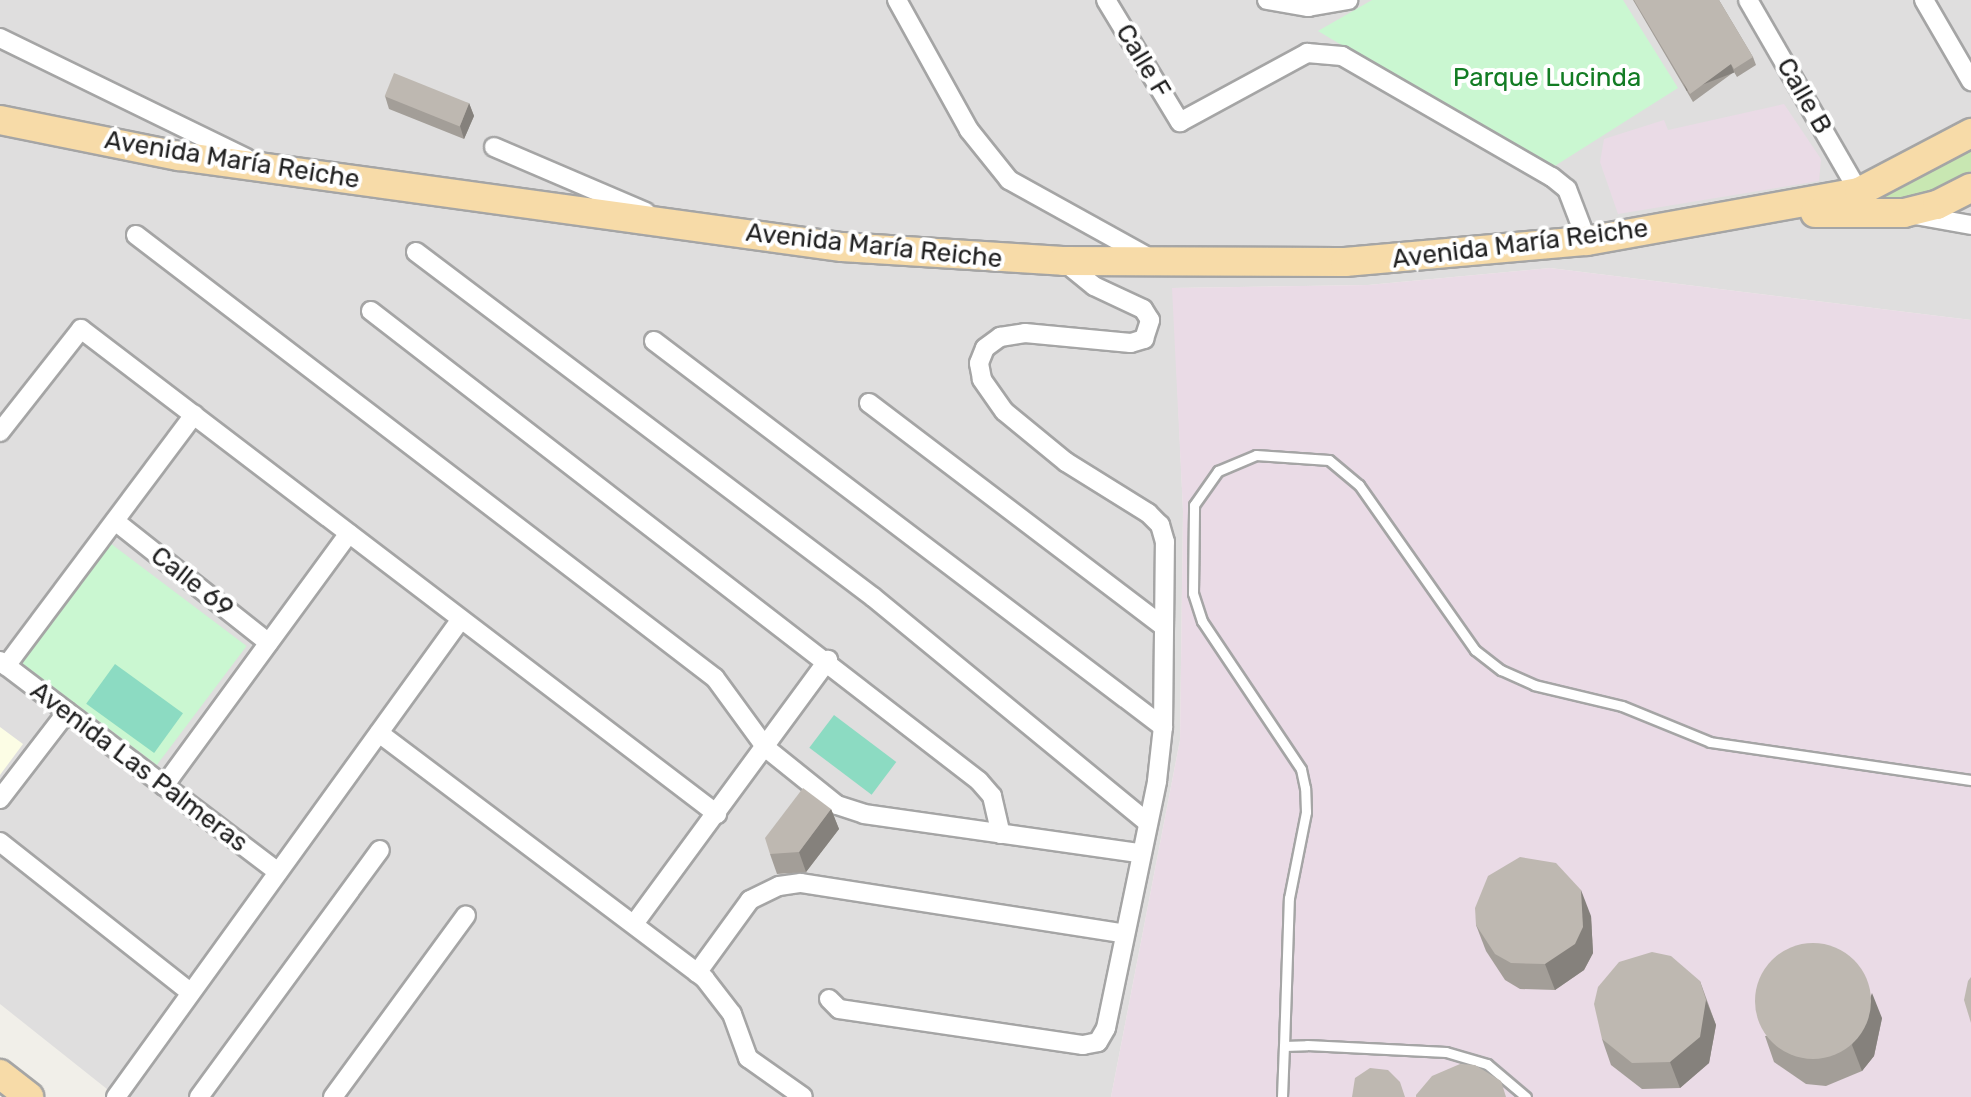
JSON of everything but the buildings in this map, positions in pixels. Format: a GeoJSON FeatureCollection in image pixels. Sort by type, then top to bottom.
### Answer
{"type":"FeatureCollection","features":[{"type":"Feature","properties":{"kind":"main road","name":"Avenida María Reiche"},"geometry":{"type":"LineString","coordinates":[[0,120],[265,167],[919,256],[1063,261],[1345,262],[1587,241],[1859,192],[1971,133]]}},
{"type":"Feature","properties":{"kind":"main road","name":"Avenida María Reiche"},"geometry":{"type":"LineString","coordinates":[[1754,212],[1904,213],[1937,205],[1971,188]]}},
{"type":"Feature","properties":{"kind":"main road"},"geometry":{"type":"LineString","coordinates":[[0,1074],[29,1097]]}},
{"type":"Feature","properties":{"kind":"street"},"geometry":{"type":"LineString","coordinates":[[897,0],[969,130],[1009,180],[1157,261]]}},
{"type":"Feature","properties":{"kind":"street","name":"Calle F"},"geometry":{"type":"LineString","coordinates":[[1106,0],[1180,122],[1307,53],[1342,56],[1560,183],[1581,215],[1587,241]]}},
{"type":"Feature","properties":{"kind":"street"},"geometry":{"type":"LineString","coordinates":[[1267,0],[1308,7],[1348,0]]}},
{"type":"Feature","properties":{"kind":"street","name":"Calle B"},"geometry":{"type":"LineString","coordinates":[[1748,0],[1859,192]]}},
{"type":"Feature","properties":{"kind":"street"},"geometry":{"type":"LineString","coordinates":[[1924,0],[1971,81]]}},
{"type":"Feature","properties":{"kind":"street"},"geometry":{"type":"LineString","coordinates":[[0,38],[265,167]]}},
{"type":"Feature","properties":{"kind":"street"},"geometry":{"type":"LineString","coordinates":[[494,147],[672,223]]}},
{"type":"Feature","properties":{"kind":"street"},"geometry":{"type":"LineString","coordinates":[[1904,213],[1971,225]]}},
{"type":"Feature","properties":{"kind":"street"},"geometry":{"type":"LineString","coordinates":[[136,235],[715,678],[766,748],[837,805],[864,814],[1138,853]]}},
{"type":"Feature","properties":{"kind":"street"},"geometry":{"type":"LineString","coordinates":[[416,252],[873,597],[1147,822]]}},
{"type":"Feature","properties":{"kind":"street"},"geometry":{"type":"LineString","coordinates":[[829,999],[839,1009],[1083,1045],[1098,1042],[1106,1028],[1163,727],[1165,542],[1160,525],[1066,462],[1004,411],[982,379],[979,363],[985,348],[1000,337],[1025,333],[1131,343],[1144,339],[1151,331],[1143,309],[1094,286],[1063,261]]}},
{"type":"Feature","properties":{"kind":"street"},"geometry":{"type":"LineString","coordinates":[[371,311],[828,660],[979,781],[992,796],[1001,834]]}},
{"type":"Feature","properties":{"kind":"street"},"geometry":{"type":"LineString","coordinates":[[0,432],[6,412],[81,329],[717,814]]}},
{"type":"Feature","properties":{"kind":"street"},"geometry":{"type":"LineString","coordinates":[[654,341],[1163,727]]}},
{"type":"Feature","properties":{"kind":"street"},"geometry":{"type":"LineString","coordinates":[[869,403],[1163,626]]}},
{"type":"Feature","properties":{"kind":"street"},"geometry":{"type":"LineString","coordinates":[[3,663],[194,415]]}},
{"type":"Feature","properties":{"kind":"street","name":"Calle 69"},"geometry":{"type":"LineString","coordinates":[[115,521],[269,643]]}},
{"type":"Feature","properties":{"kind":"street"},"geometry":{"type":"LineString","coordinates":[[164,786],[349,533]]}},
{"type":"Feature","properties":{"kind":"street"},"geometry":{"type":"LineString","coordinates":[[116,1097],[461,619]]}},
{"type":"Feature","properties":{"kind":"street"},"geometry":{"type":"LineString","coordinates":[[634,924],[828,660]]}},
{"type":"Feature","properties":{"kind":"street","name":"Avenida Las Palmeras"},"geometry":{"type":"LineString","coordinates":[[3,663],[278,872]]}},
{"type":"Feature","properties":{"kind":"street"},"geometry":{"type":"LineString","coordinates":[[0,799],[67,712]]}},
{"type":"Feature","properties":{"kind":"street"},"geometry":{"type":"LineString","coordinates":[[379,733],[697,973],[732,1014],[748,1058],[803,1097]]}},
{"type":"Feature","properties":{"kind":"street"},"geometry":{"type":"LineString","coordinates":[[0,842],[191,993]]}},
{"type":"Feature","properties":{"kind":"street"},"geometry":{"type":"LineString","coordinates":[[199,1097],[380,850]]}},
{"type":"Feature","properties":{"kind":"street"},"geometry":{"type":"LineString","coordinates":[[697,973],[750,900],[762,891],[801,883],[1122,933]]}},
{"type":"Feature","properties":{"kind":"street"},"geometry":{"type":"LineString","coordinates":[[333,1097],[466,915]]}},
{"type":"Feature","properties":{"kind":"lane"},"geometry":{"type":"LineString","coordinates":[[1282,1097],[1289,898],[1306,812],[1305,788],[1301,769],[1202,621],[1193,593],[1194,505],[1218,471],[1256,455],[1329,460],[1359,485],[1475,650],[1501,670],[1534,685],[1622,706],[1710,742],[1971,780]]}},
{"type":"Feature","properties":{"kind":"lane"},"geometry":{"type":"LineString","coordinates":[[1284,1046],[1446,1052],[1487,1064],[1526,1097]]}},
{"type":"Feature","properties":{"kind":"shaded area"},"geometry":{"type":"Polygon","coordinates":[[[0,0],[1971,0],[1971,320],[1550,268],[1368,285],[1173,288],[1183,511],[1180,740],[1111,1097],[117,1097],[0,1004],[0,0]]]}},
{"type":"Feature","properties":{"kind":"shaded area"},"geometry":{"type":"Polygon","coordinates":[[[1784,104],[1821,159],[1819,181],[1618,214],[1600,162],[1604,139],[1664,120],[1668,130],[1784,104]]]}},
{"type":"Feature","properties":{"kind":"shaded area"},"geometry":{"type":"Polygon","coordinates":[[[1550,268],[1971,320],[1971,1097],[1111,1097],[1180,740],[1183,511],[1172,288],[1368,285],[1550,268]]]}},
{"type":"Feature","properties":{"kind":"shaded area"},"geometry":{"type":"Polygon","coordinates":[[[0,727],[23,744],[0,775],[0,727]]]}},
{"type":"Feature","properties":{"kind":"green space","name":"Parque Lucinda"},"geometry":{"type":"Polygon","coordinates":[[[1372,0],[1623,0],[1678,88],[1550,169],[1318,31],[1372,0]]]}},
{"type":"Feature","properties":{"kind":"green space"},"geometry":{"type":"Polygon","coordinates":[[[1971,145],[1971,171],[1930,194],[1891,204],[1861,201],[1971,145]]]}},
{"type":"Feature","properties":{"kind":"green space"},"geometry":{"type":"Polygon","coordinates":[[[110,543],[247,646],[157,765],[20,662],[110,543]]]}},
{"type":"Feature","properties":{"kind":"green space"},"geometry":{"type":"Polygon","coordinates":[[[115,664],[183,713],[154,753],[86,704],[115,664]]]}},
{"type":"Feature","properties":{"kind":"green space"},"geometry":{"type":"Polygon","coordinates":[[[834,715],[896,762],[872,795],[809,748],[834,715]]]}}]}
